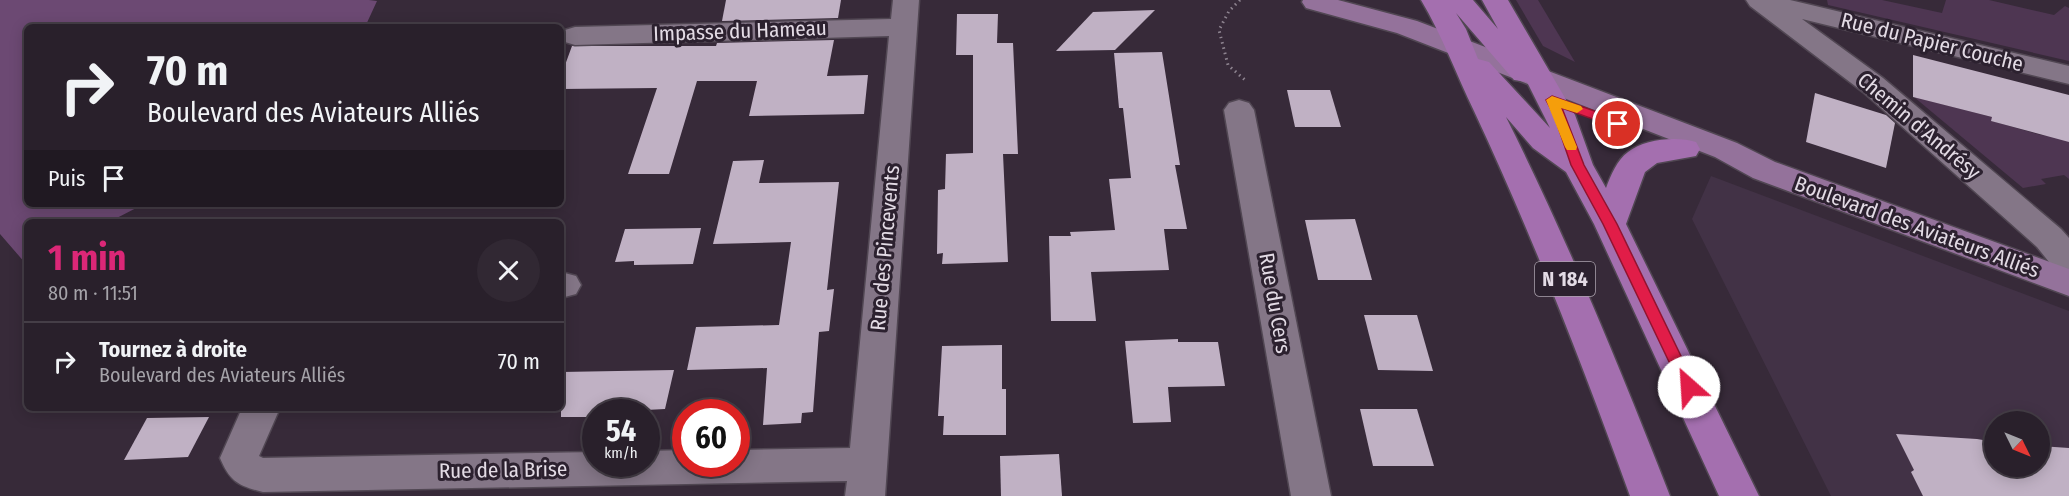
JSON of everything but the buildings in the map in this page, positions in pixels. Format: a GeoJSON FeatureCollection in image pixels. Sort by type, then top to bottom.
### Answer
{"type":"FeatureCollection","features":[{"type":"Feature","properties":{"kind":"main road","name":"N 184"},"geometry":{"type":"LineString","coordinates":[[1434,0],[1470,62],[1539,217],[1596,353],[1650,496]]}},
{"type":"Feature","properties":{"kind":"main road","name":"N 184"},"geometry":{"type":"LineString","coordinates":[[1459,0],[1538,83]]}},
{"type":"Feature","properties":{"kind":"main road","name":"N 184"},"geometry":{"type":"LineString","coordinates":[[1495,0],[1538,83],[1560,115],[1578,165],[1610,224],[1739,496]]}},
{"type":"Feature","properties":{"kind":"main road"},"geometry":{"type":"LineString","coordinates":[[1313,1],[1384,36],[1470,62]]}},
{"type":"Feature","properties":{"kind":"main road","name":"N 184"},"geometry":{"type":"LineString","coordinates":[[1470,62],[1544,141],[1578,165]]}},
{"type":"Feature","properties":{"kind":"main road","name":"Boulevard des Aviateurs Alliés"},"geometry":{"type":"LineString","coordinates":[[1470,62],[1538,83],[1685,149],[1723,162],[1764,170]]}},
{"type":"Feature","properties":{"kind":"main road","name":"Boulevard des Aviateurs Alliés"},"geometry":{"type":"LineString","coordinates":[[1470,62],[1538,83],[1726,150],[1764,170],[2069,283]]}},
{"type":"Feature","properties":{"kind":"main road"},"geometry":{"type":"LineString","coordinates":[[1610,224],[1629,171],[1638,159],[1657,152],[1685,149]]}},
{"type":"Feature","properties":{"kind":"street","name":"Rue du Papier Couche"},"geometry":{"type":"LineString","coordinates":[[1760,0],[2069,75]]}},
{"type":"Feature","properties":{"kind":"street","name":"Chemin d'Andrésy"},"geometry":{"type":"LineString","coordinates":[[1760,0],[1898,106],[2049,238],[2065,255],[2069,263]]}},
{"type":"Feature","properties":{"kind":"street","name":"Impasse du Hameau"},"geometry":{"type":"LineString","coordinates":[[575,36],[906,13]]}},
{"type":"Feature","properties":{"kind":"street","name":"Rue des Pincevents"},"geometry":{"type":"LineString","coordinates":[[865,480],[906,13]]}},
{"type":"Feature","properties":{"kind":"street","name":"Rue du Cers"},"geometry":{"type":"LineString","coordinates":[[1239,110],[1311,496]]}},
{"type":"Feature","properties":{"kind":"street"},"geometry":{"type":"LineString","coordinates":[[2069,278],[2069,283]]}},
{"type":"Feature","properties":{"kind":"street","name":"Rue de la Brise"},"geometry":{"type":"LineString","coordinates":[[260,411],[238,458],[242,466],[252,473],[263,475],[865,480]]}},
{"type":"Feature","properties":{"kind":"path"},"geometry":{"type":"LineString","coordinates":[[1239,110],[1249,102],[1246,81],[1228,65],[1219,30],[1229,11],[1240,0]]}},
{"type":"Feature","properties":{"kind":"shaded area"},"geometry":{"type":"Polygon","coordinates":[[[0,0],[377,1],[366,24],[24,24],[24,207],[138,207],[115,219],[24,219],[24,262],[0,234],[0,0]]]}},
{"type":"Feature","properties":{"kind":"shaded area"},"geometry":{"type":"Polygon","coordinates":[[[1516,0],[1538,0],[1575,62],[1543,46],[1516,0]]]}},
{"type":"Feature","properties":{"kind":"shaded area"},"geometry":{"type":"Polygon","coordinates":[[[1827,0],[1882,0],[1942,13],[1946,0],[1989,0],[2054,15],[2065,6],[2069,8],[2069,61],[1828,5],[1827,0]]]}},
{"type":"Feature","properties":{"kind":"shaded area"},"geometry":{"type":"Polygon","coordinates":[[[1914,97],[1992,117],[1992,121],[2041,135],[2069,138],[2069,179],[2064,175],[2041,179],[2046,184],[2023,188],[1914,97]]]}},
{"type":"Feature","properties":{"kind":"shaded area"},"geometry":{"type":"Polygon","coordinates":[[[1711,176],[2069,311],[2069,496],[1831,496],[1692,219],[1711,176]]]}},
{"type":"Feature","properties":{"kind":"slow traffic"},"geometry":{"type":"LineString","coordinates":[[1571,147],[1552,100],[1577,109]]}},
{"type":"Feature","properties":{"kind":"route"},"geometry":{"type":"LineString","coordinates":[[1618,124],[1552,100],[1560,115],[1578,165],[1610,224],[1689,387]]}}]}
